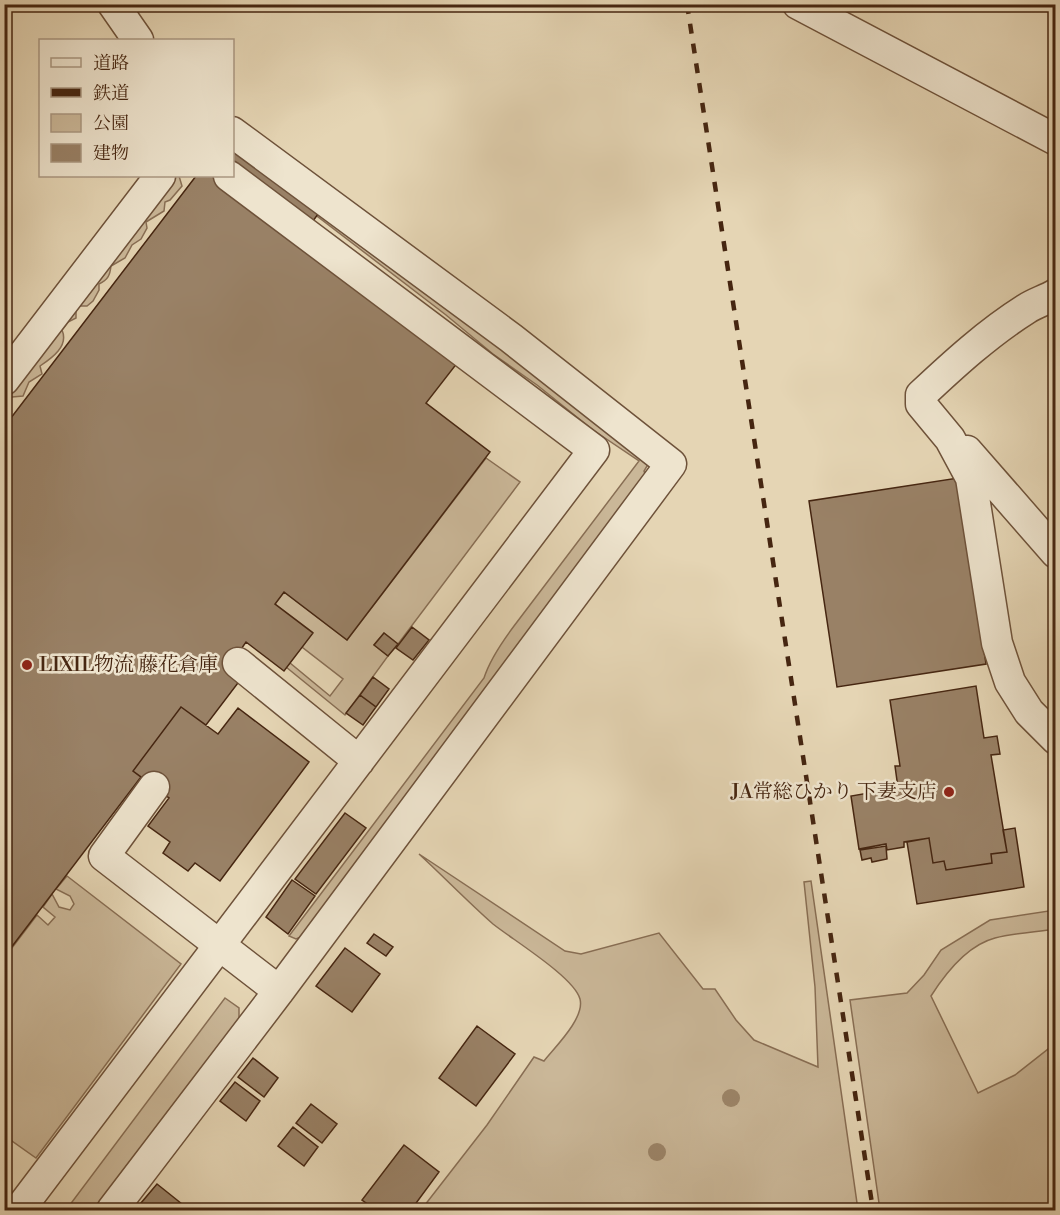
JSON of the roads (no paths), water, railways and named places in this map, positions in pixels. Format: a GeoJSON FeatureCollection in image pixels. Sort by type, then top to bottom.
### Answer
{"type":"FeatureCollection","features":[{"type":"Feature","properties":{"kind":"street"},"geometry":{"type":"LineString","coordinates":[[113,4],[137,39]]}},
{"type":"Feature","properties":{"kind":"street"},"geometry":{"type":"LineString","coordinates":[[811,7],[1056,140]]}},
{"type":"Feature","properties":{"kind":"street"},"geometry":{"type":"LineString","coordinates":[[112,1210],[279,991],[671,464],[511,338],[234,133]]}},
{"type":"Feature","properties":{"kind":"street"},"geometry":{"type":"LineString","coordinates":[[4,380],[159,177]]}},
{"type":"Feature","properties":{"kind":"street"},"geometry":{"type":"LineString","coordinates":[[19,1210],[594,450],[230,177]]}},
{"type":"Feature","properties":{"kind":"street"},"geometry":{"type":"LineString","coordinates":[[1056,294],[1029,307],[1001,325],[921,395],[921,404],[950,439],[971,478],[997,643],[1010,682],[1029,712],[1056,739]]}},
{"type":"Feature","properties":{"kind":"street"},"geometry":{"type":"LineString","coordinates":[[950,439],[962,445],[1056,553]]}},
{"type":"Feature","properties":{"kind":"street"},"geometry":{"type":"LineString","coordinates":[[238,663],[359,761]]}},
{"type":"Feature","properties":{"kind":"street"},"geometry":{"type":"LineString","coordinates":[[154,787],[104,855],[279,991]]}},
{"type":"Feature","properties":{"kind":"railway"},"geometry":{"type":"LineString","coordinates":[[687,4],[873,1210]]}},
{"type":"Feature","properties":{"kind":"place","name":"LIXIL物流 藤花倉庫"},"geometry":{"type":"Point","coordinates":[27,665]}},
{"type":"Feature","properties":{"kind":"place","name":"JA常総ひかり 下妻支店"},"geometry":{"type":"Point","coordinates":[949,792]}}]}
